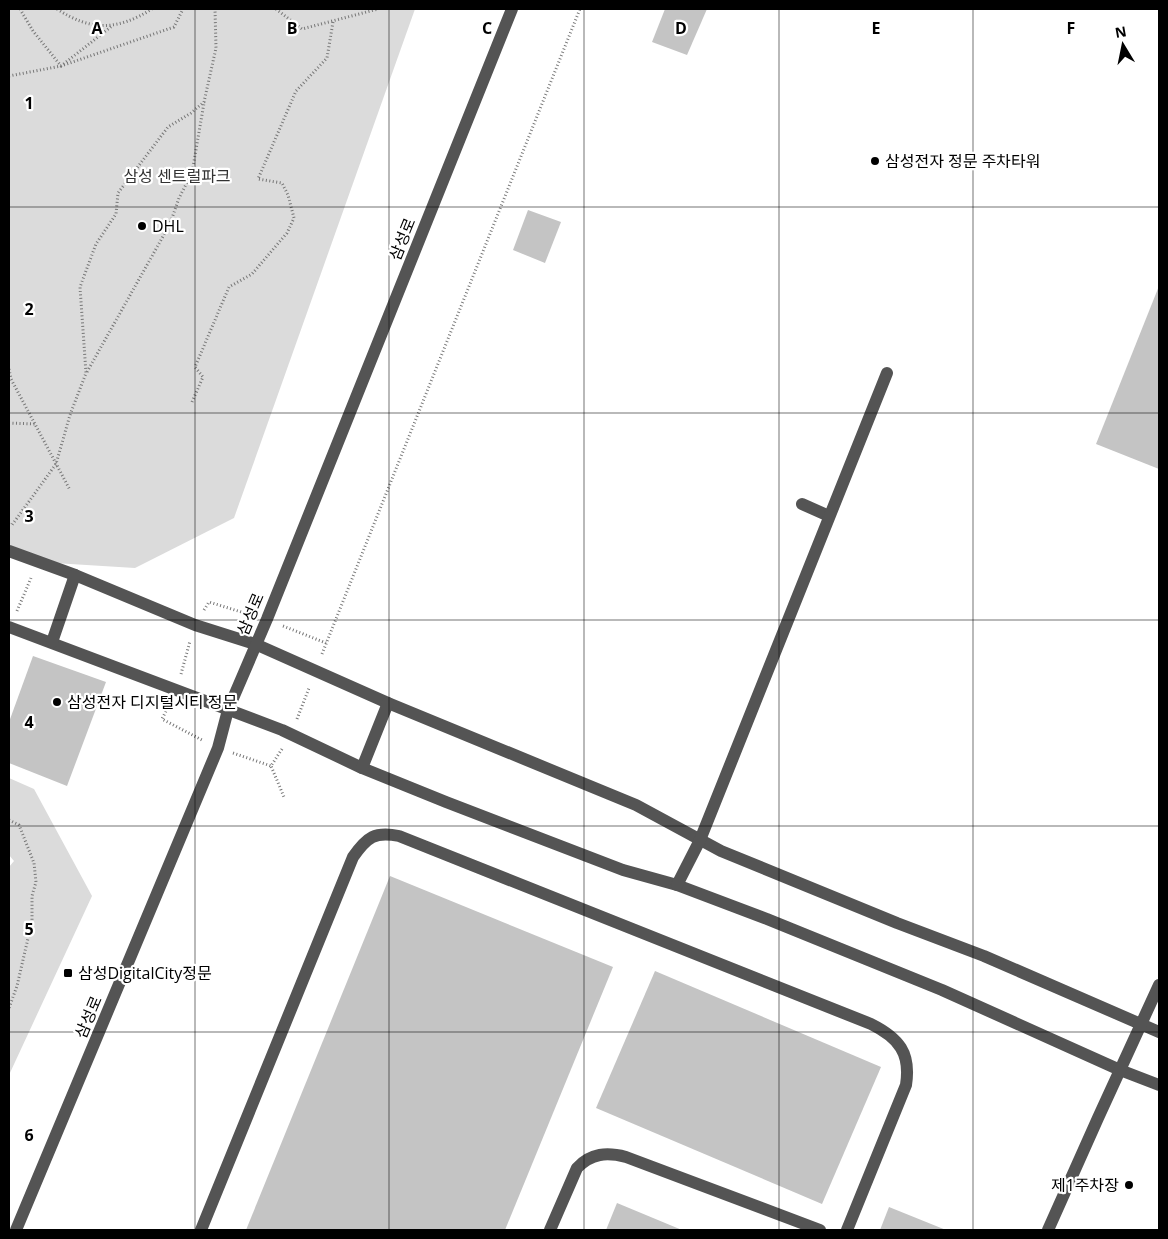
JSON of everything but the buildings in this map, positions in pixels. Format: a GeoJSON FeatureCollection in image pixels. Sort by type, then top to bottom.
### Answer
{"type":"FeatureCollection","features":[{"type":"Feature","properties":{"kind":"street","name":"삼성로"},"geometry":{"type":"LineString","coordinates":[[16,1230],[218,748],[228,710],[512,9]]}},
{"type":"Feature","properties":{"kind":"street"},"geometry":{"type":"LineString","coordinates":[[677,885],[700,840],[887,373]]}},
{"type":"Feature","properties":{"kind":"street"},"geometry":{"type":"LineString","coordinates":[[802,504],[829,516]]}},
{"type":"Feature","properties":{"kind":"street"},"geometry":{"type":"LineString","coordinates":[[9,551],[76,575],[195,626],[255,644],[388,704],[636,805],[721,851],[984,956],[1159,1032]]}},
{"type":"Feature","properties":{"kind":"street"},"geometry":{"type":"LineString","coordinates":[[52,642],[76,575]]}},
{"type":"Feature","properties":{"kind":"street"},"geometry":{"type":"LineString","coordinates":[[9,627],[228,710],[291,735],[362,768],[623,870],[677,885],[767,919],[942,990],[1120,1070],[1159,1085]]}},
{"type":"Feature","properties":{"kind":"street"},"geometry":{"type":"LineString","coordinates":[[362,768],[388,704]]}},
{"type":"Feature","properties":{"kind":"street"},"geometry":{"type":"LineString","coordinates":[[201,1230],[353,857],[370,838],[387,833],[399,836],[862,1021],[889,1034],[902,1048],[906,1056],[908,1076],[847,1230]]}},
{"type":"Feature","properties":{"kind":"street"},"geometry":{"type":"LineString","coordinates":[[1048,1230],[1159,985]]}},
{"type":"Feature","properties":{"kind":"street"},"geometry":{"type":"LineString","coordinates":[[550,1230],[577,1168],[593,1156],[613,1154],[626,1157],[820,1230]]}},
{"type":"Feature","properties":{"kind":"path"},"geometry":{"type":"LineString","coordinates":[[20,9],[33,31],[61,66]]}},
{"type":"Feature","properties":{"kind":"path"},"geometry":{"type":"LineString","coordinates":[[57,9],[71,18],[105,27],[136,19],[152,9]]}},
{"type":"Feature","properties":{"kind":"path"},"geometry":{"type":"LineString","coordinates":[[9,76],[61,66],[174,27],[183,9]]}},
{"type":"Feature","properties":{"kind":"path"},"geometry":{"type":"LineString","coordinates":[[9,524],[12,525],[56,464],[70,415],[86,372],[170,224],[178,198],[192,173],[204,102],[216,48],[215,9]]}},
{"type":"Feature","properties":{"kind":"path"},"geometry":{"type":"LineString","coordinates":[[276,9],[302,30],[378,9]]}},
{"type":"Feature","properties":{"kind":"path"},"geometry":{"type":"LineString","coordinates":[[284,798],[270,766],[291,735],[580,9]]}},
{"type":"Feature","properties":{"kind":"path"},"geometry":{"type":"LineString","coordinates":[[192,402],[204,376],[196,367],[229,287],[252,274],[287,233],[294,218],[288,195],[282,183],[258,179],[296,91],[327,58],[333,22]]}},
{"type":"Feature","properties":{"kind":"path"},"geometry":{"type":"LineString","coordinates":[[61,66],[112,26]]}},
{"type":"Feature","properties":{"kind":"path"},"geometry":{"type":"LineString","coordinates":[[86,372],[80,287],[96,244],[116,214],[118,193],[168,128],[204,102]]}},
{"type":"Feature","properties":{"kind":"path"},"geometry":{"type":"LineString","coordinates":[[9,369],[11,379],[70,490]]}},
{"type":"Feature","properties":{"kind":"path"},"geometry":{"type":"LineString","coordinates":[[9,423],[35,424]]}},
{"type":"Feature","properties":{"kind":"path"},"geometry":{"type":"LineString","coordinates":[[9,627],[38,562]]}},
{"type":"Feature","properties":{"kind":"path"},"geometry":{"type":"LineString","coordinates":[[9,820],[19,825],[34,864],[36,882],[32,896],[32,921],[17,986],[9,1008]]}},
{"type":"Feature","properties":{"kind":"green space","name":"삼성 센트럴파크"},"geometry":{"type":"Polygon","coordinates":[[[9,9],[415,9],[234,518],[135,568],[38,562],[9,551],[9,9]]]}},
{"type":"Feature","properties":{"kind":"green space"},"geometry":{"type":"Polygon","coordinates":[[[9,778],[34,789],[92,896],[9,1075],[9,867],[14,861],[9,855],[9,778]]]}},
{"type":"Feature","properties":{"kind":"place","name":"삼성전자 정문 주차타워"},"geometry":{"type":"Point","coordinates":[875,161]}},
{"type":"Feature","properties":{"kind":"place","name":"DHL"},"geometry":{"type":"Point","coordinates":[142,226]}},
{"type":"Feature","properties":{"kind":"place","name":"삼성전자 디지털시티 정문"},"geometry":{"type":"Point","coordinates":[57,702]}},
{"type":"Feature","properties":{"kind":"place","name":"삼성DigitalCity정문"},"geometry":{"type":"Point","coordinates":[68,973]}},
{"type":"Feature","properties":{"kind":"place","name":"제1주차장"},"geometry":{"type":"Point","coordinates":[1129,1185]}}]}
